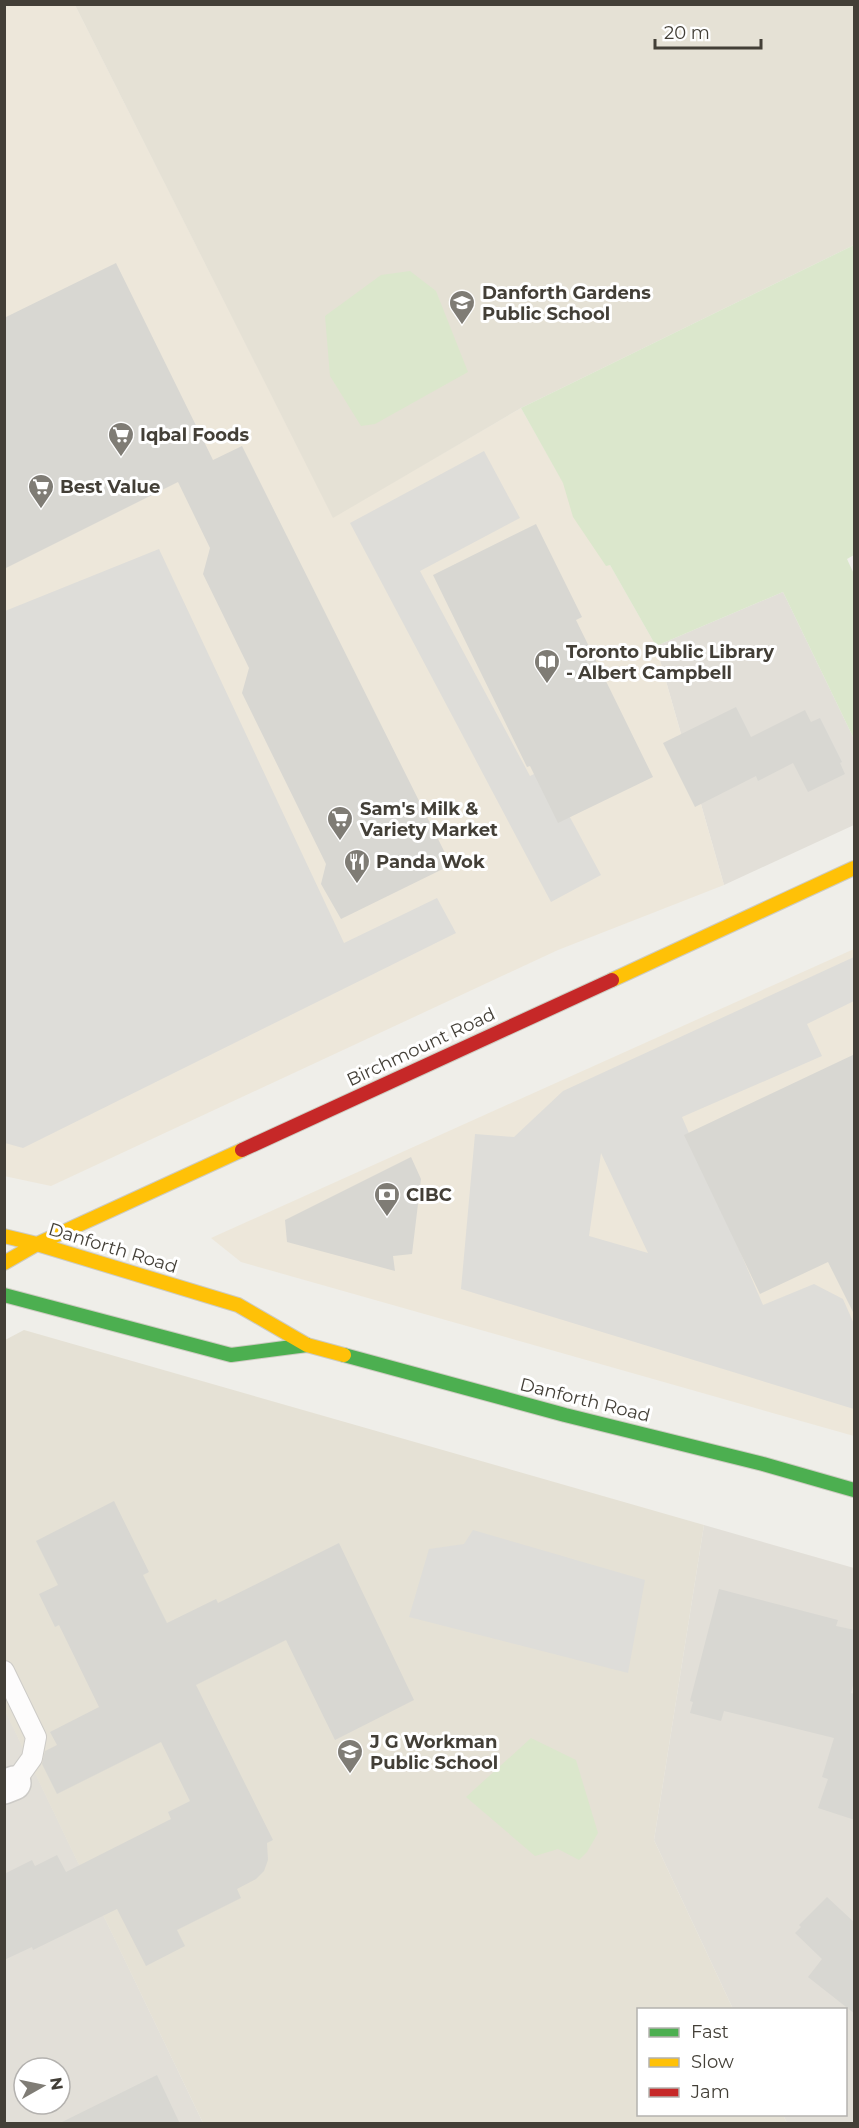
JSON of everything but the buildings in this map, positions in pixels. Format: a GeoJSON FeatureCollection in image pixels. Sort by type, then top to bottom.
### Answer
{"type":"FeatureCollection","features":[{"type":"Feature","properties":{"kind":"main road","name":"Birchmount Road"},"geometry":{"type":"LineString","coordinates":[[4,1263],[37,1244],[855,868]]}},
{"type":"Feature","properties":{"kind":"main road","name":"Danforth Road"},"geometry":{"type":"LineString","coordinates":[[4,1236],[238,1305],[307,1345],[855,1490]]}},
{"type":"Feature","properties":{"kind":"main road","name":"Danforth Road"},"geometry":{"type":"LineString","coordinates":[[4,1295],[231,1355],[307,1345]]}},
{"type":"Feature","properties":{"kind":"lane"},"geometry":{"type":"LineString","coordinates":[[4,1671],[36,1737],[32,1758],[9,1785]]}},
{"type":"Feature","properties":{"kind":"shaded area"},"geometry":{"type":"Polygon","coordinates":[[[4,5],[75,5],[333,517],[521,408],[656,646],[724,885],[558,950],[51,1186],[4,1176],[4,5]]]}},
{"type":"Feature","properties":{"kind":"shaded area","name":"Danforth Gardens Public School"},"geometry":{"type":"Polygon","coordinates":[[[75,5],[854,5],[854,245],[521,408],[333,518],[75,5]]]}},
{"type":"Feature","properties":{"kind":"shaded area"},"geometry":{"type":"Polygon","coordinates":[[[484,451],[520,518],[420,571],[530,776],[544,769],[601,875],[551,902],[350,523],[484,451]]]}},
{"type":"Feature","properties":{"kind":"shaded area"},"geometry":{"type":"Polygon","coordinates":[[[159,549],[344,943],[437,898],[456,933],[23,1148],[5,1143],[5,611],[159,549]]]}},
{"type":"Feature","properties":{"kind":"shaded area"},"geometry":{"type":"Polygon","coordinates":[[[783,592],[854,739],[854,825],[724,885],[656,646],[783,592]]]}},
{"type":"Feature","properties":{"kind":"shaded area"},"geometry":{"type":"Polygon","coordinates":[[[854,949],[854,1436],[241,1262],[211,1238],[854,949]]]}},
{"type":"Feature","properties":{"kind":"shaded area"},"geometry":{"type":"Polygon","coordinates":[[[854,957],[854,1001],[807,1024],[822,1056],[682,1117],[763,1305],[814,1284],[843,1299],[854,1324],[854,1409],[461,1289],[475,1134],[514,1137],[563,1091],[854,957]],[[601,1153],[589,1236],[648,1253],[601,1153]]]}},
{"type":"Feature","properties":{"kind":"shaded area","name":"J G Workman Public School"},"geometry":{"type":"Polygon","coordinates":[[[24,1330],[704,1525],[654,1840],[733,2008],[637,2008],[637,2116],[784,2116],[787,2123],[203,2123],[5,1711],[5,1340],[24,1330]]]}},
{"type":"Feature","properties":{"kind":"shaded area"},"geometry":{"type":"Polygon","coordinates":[[[704,1525],[854,1568],[854,2123],[787,2123],[784,2116],[847,2116],[847,2008],[733,2008],[654,1840],[704,1525]]]}},
{"type":"Feature","properties":{"kind":"shaded area"},"geometry":{"type":"Polygon","coordinates":[[[473,1530],[645,1580],[628,1673],[409,1617],[429,1549],[464,1544],[473,1530]]]}},
{"type":"Feature","properties":{"kind":"shaded area"},"geometry":{"type":"Polygon","coordinates":[[[5,1710],[203,2123],[5,2123],[5,1710]]]}},
{"type":"Feature","properties":{"kind":"green space"},"geometry":{"type":"Polygon","coordinates":[[[854,245],[854,555],[847,559],[854,574],[854,739],[783,592],[656,646],[610,565],[606,566],[573,517],[563,483],[521,408],[854,245]]]}},
{"type":"Feature","properties":{"kind":"green space"},"geometry":{"type":"Polygon","coordinates":[[[410,271],[436,291],[468,372],[375,424],[361,426],[330,376],[325,316],[381,275],[410,271]]]}},
{"type":"Feature","properties":{"kind":"green space"},"geometry":{"type":"Polygon","coordinates":[[[531,1738],[576,1760],[598,1833],[587,1852],[579,1860],[558,1849],[535,1856],[466,1797],[531,1738]]]}},
{"type":"Feature","properties":{"kind":"traffic: fast"},"geometry":{"type":"LineString","coordinates":[[4,1295],[231,1355],[307,1345]]}},
{"type":"Feature","properties":{"kind":"traffic: fast"},"geometry":{"type":"LineString","coordinates":[[344,1355],[565,1415],[763,1464],[854,1490]]}},
{"type":"Feature","properties":{"kind":"traffic: slow"},"geometry":{"type":"LineString","coordinates":[[612,980],[854,868]]}},
{"type":"Feature","properties":{"kind":"traffic: slow"},"geometry":{"type":"LineString","coordinates":[[4,1263],[37,1244],[242,1150]]}},
{"type":"Feature","properties":{"kind":"traffic: slow"},"geometry":{"type":"LineString","coordinates":[[4,1236],[238,1305],[307,1345],[344,1355]]}},
{"type":"Feature","properties":{"kind":"traffic: jam"},"geometry":{"type":"LineString","coordinates":[[242,1150],[612,980]]}},
{"type":"Feature","properties":{"kind":"place","name":"Danforth Gardens Public School"},"geometry":{"type":"Point","coordinates":[462,326]}},
{"type":"Feature","properties":{"kind":"place","name":"Iqbal Foods"},"geometry":{"type":"Point","coordinates":[121,458]}},
{"type":"Feature","properties":{"kind":"place","name":"Best Value"},"geometry":{"type":"Point","coordinates":[41,510]}},
{"type":"Feature","properties":{"kind":"place","name":"Toronto Public Library - Albert Campbell"},"geometry":{"type":"Point","coordinates":[547,685]}},
{"type":"Feature","properties":{"kind":"place","name":"Sam's Milk & Variety Market"},"geometry":{"type":"Point","coordinates":[340,842]}},
{"type":"Feature","properties":{"kind":"place","name":"Panda Wok"},"geometry":{"type":"Point","coordinates":[357,885]}},
{"type":"Feature","properties":{"kind":"place","name":"CIBC"},"geometry":{"type":"Point","coordinates":[387,1218]}},
{"type":"Feature","properties":{"kind":"place","name":"J G Workman Public School"},"geometry":{"type":"Point","coordinates":[350,1775]}}]}
